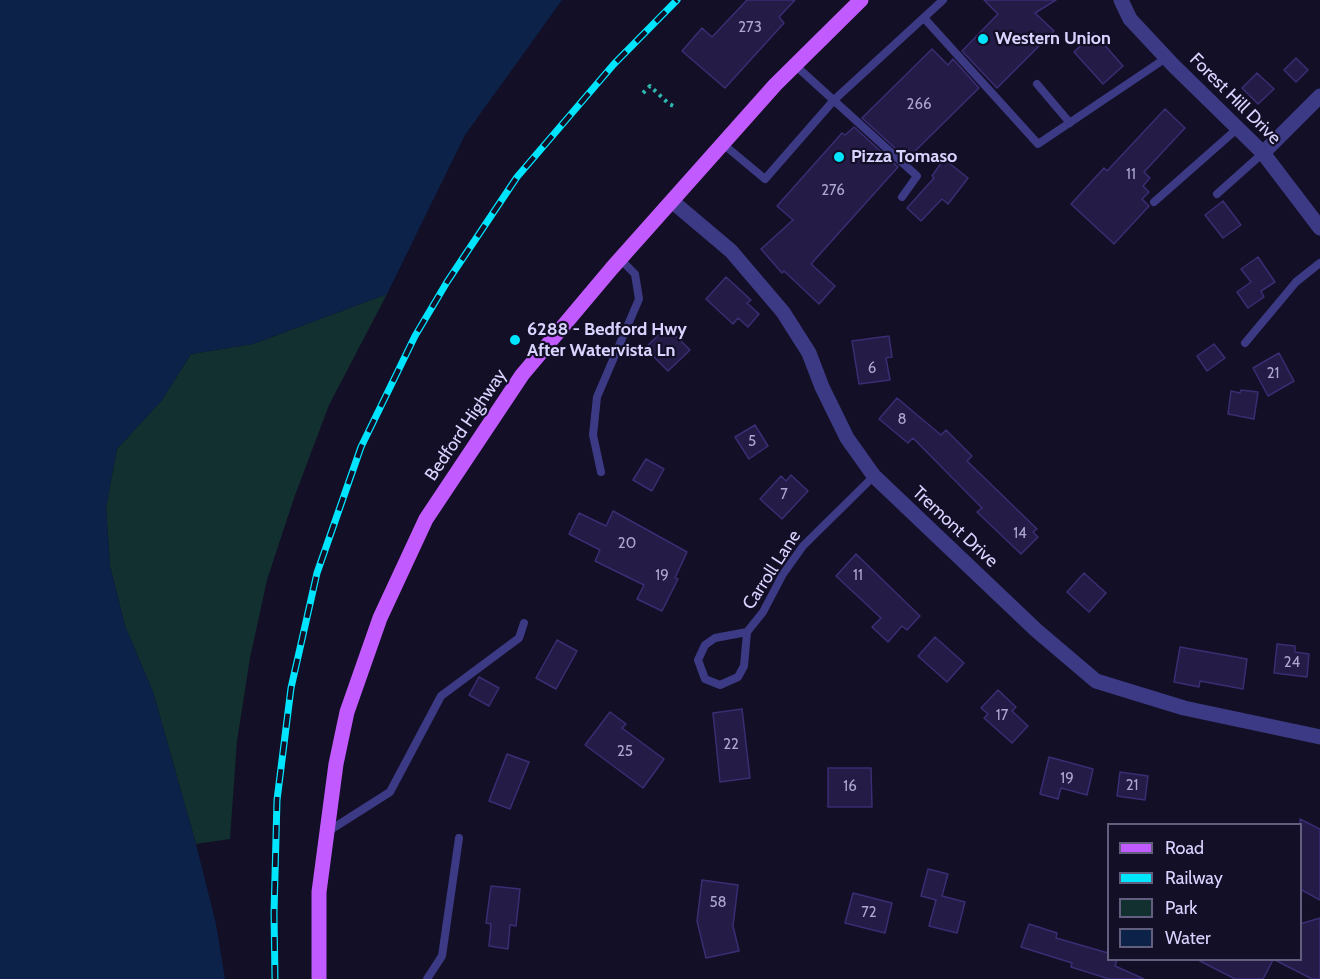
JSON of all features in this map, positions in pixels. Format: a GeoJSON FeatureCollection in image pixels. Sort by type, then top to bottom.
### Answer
{"type":"FeatureCollection","features":[{"type":"Feature","properties":{"kind":"main road","name":"Bedford Highway"},"geometry":{"type":"LineString","coordinates":[[319,979],[320,891],[336,764],[353,694],[393,585],[426,519],[522,375],[775,85],[861,0]]}},
{"type":"Feature","properties":{"kind":"street","name":"Forest Hill Drive"},"geometry":{"type":"LineString","coordinates":[[1121,0],[1131,19],[1166,58],[1263,153],[1320,228]]}},
{"type":"Feature","properties":{"kind":"street"},"geometry":{"type":"LineString","coordinates":[[1263,153],[1320,96]]}},
{"type":"Feature","properties":{"kind":"street","name":"Tremont Drive"},"geometry":{"type":"LineString","coordinates":[[673,202],[731,252],[783,312],[809,353],[822,387],[847,438],[874,476],[1036,630],[1096,681],[1184,708],[1320,737]]}},
{"type":"Feature","properties":{"kind":"lane"},"geometry":{"type":"LineString","coordinates":[[723,144],[765,179],[834,100],[943,0]]}},
{"type":"Feature","properties":{"kind":"lane"},"geometry":{"type":"LineString","coordinates":[[924,18],[1038,144],[1166,58]]}},
{"type":"Feature","properties":{"kind":"lane"},"geometry":{"type":"LineString","coordinates":[[796,66],[917,176],[902,197]]}},
{"type":"Feature","properties":{"kind":"lane"},"geometry":{"type":"LineString","coordinates":[[1037,84],[1070,123]]}},
{"type":"Feature","properties":{"kind":"lane"},"geometry":{"type":"LineString","coordinates":[[1154,202],[1238,128]]}},
{"type":"Feature","properties":{"kind":"lane"},"geometry":{"type":"LineString","coordinates":[[1216,194],[1263,153]]}},
{"type":"Feature","properties":{"kind":"lane"},"geometry":{"type":"LineString","coordinates":[[602,472],[593,435],[597,397],[636,311],[640,293],[635,274],[621,260]]}},
{"type":"Feature","properties":{"kind":"lane"},"geometry":{"type":"LineString","coordinates":[[1245,344],[1296,282],[1320,263]]}},
{"type":"Feature","properties":{"kind":"lane","name":"Carroll Lane"},"geometry":{"type":"LineString","coordinates":[[747,632],[715,638],[705,645],[700,652],[698,664],[705,679],[720,685],[738,677],[744,666],[747,632],[763,612],[783,574],[803,546],[874,476]]}},
{"type":"Feature","properties":{"kind":"lane"},"geometry":{"type":"LineString","coordinates":[[326,832],[390,792],[441,696],[519,638],[524,623]]}},
{"type":"Feature","properties":{"kind":"lane"},"geometry":{"type":"LineString","coordinates":[[427,979],[442,956],[459,838]]}},
{"type":"Feature","properties":{"kind":"path"},"geometry":{"type":"LineString","coordinates":[[643,93],[650,86],[669,104],[676,107]]}},
{"type":"Feature","properties":{"kind":"green space"},"geometry":{"type":"Polygon","coordinates":[[[387,294],[329,405],[294,498],[267,580],[250,658],[237,741],[230,839],[196,844],[153,692],[125,626],[110,566],[106,507],[117,449],[162,400],[191,354],[253,344],[387,294]]]}},
{"type":"Feature","properties":{"kind":"water"},"geometry":{"type":"Polygon","coordinates":[[[0,0],[562,0],[465,135],[387,294],[253,344],[191,354],[162,400],[117,449],[106,507],[110,566],[125,626],[153,692],[196,844],[216,924],[225,979],[0,979],[0,0]]]}},
{"type":"Feature","properties":{"kind":"building"},"geometry":{"type":"Polygon","coordinates":[[[747,0],[795,0],[779,17],[784,23],[725,88],[682,51],[702,28],[712,37],[747,0]]]}},
{"type":"Feature","properties":{"kind":"building"},"geometry":{"type":"Polygon","coordinates":[[[984,0],[1056,0],[1035,13],[1054,31],[997,88],[962,51],[998,14],[984,0]]]}},
{"type":"Feature","properties":{"kind":"building"},"geometry":{"type":"Polygon","coordinates":[[[1094,33],[1123,66],[1103,84],[1074,52],[1094,33]]]}},
{"type":"Feature","properties":{"kind":"building"},"geometry":{"type":"Polygon","coordinates":[[[932,49],[948,65],[953,59],[979,88],[907,159],[862,118],[932,49]]]}},
{"type":"Feature","properties":{"kind":"building"},"geometry":{"type":"Polygon","coordinates":[[[1296,58],[1308,70],[1296,82],[1284,70],[1296,58]]]}},
{"type":"Feature","properties":{"kind":"building"},"geometry":{"type":"Polygon","coordinates":[[[1257,73],[1274,89],[1258,104],[1242,88],[1257,73]]]}},
{"type":"Feature","properties":{"kind":"building"},"geometry":{"type":"Polygon","coordinates":[[[1165,109],[1185,128],[1144,172],[1150,178],[1143,186],[1149,192],[1142,199],[1149,206],[1114,244],[1071,204],[1104,168],[1107,171],[1165,109]]]}},
{"type":"Feature","properties":{"kind":"building"},"geometry":{"type":"Polygon","coordinates":[[[854,127],[898,167],[811,264],[835,286],[819,304],[784,271],[782,273],[761,249],[793,220],[777,206],[842,133],[845,135],[854,127]]]}},
{"type":"Feature","properties":{"kind":"building"},"geometry":{"type":"Polygon","coordinates":[[[944,159],[968,178],[948,204],[942,199],[921,221],[907,208],[934,178],[932,176],[944,159]]]}},
{"type":"Feature","properties":{"kind":"building"},"geometry":{"type":"Polygon","coordinates":[[[1223,201],[1241,225],[1223,238],[1205,215],[1223,201]]]}},
{"type":"Feature","properties":{"kind":"building"},"geometry":{"type":"Polygon","coordinates":[[[1258,257],[1275,282],[1261,291],[1264,297],[1248,308],[1237,292],[1251,282],[1241,269],[1258,257]]]}},
{"type":"Feature","properties":{"kind":"building"},"geometry":{"type":"Polygon","coordinates":[[[726,277],[751,300],[747,303],[759,314],[748,327],[738,318],[733,324],[706,299],[726,277]]]}},
{"type":"Feature","properties":{"kind":"building"},"geometry":{"type":"Polygon","coordinates":[[[667,327],[690,350],[668,371],[645,348],[667,327]]]}},
{"type":"Feature","properties":{"kind":"building"},"geometry":{"type":"Polygon","coordinates":[[[889,336],[892,357],[886,358],[890,380],[859,384],[852,341],[889,336]]]}},
{"type":"Feature","properties":{"kind":"building"},"geometry":{"type":"Polygon","coordinates":[[[1214,344],[1225,358],[1207,371],[1197,356],[1214,344]]]}},
{"type":"Feature","properties":{"kind":"building"},"geometry":{"type":"Polygon","coordinates":[[[1279,353],[1294,381],[1268,396],[1253,368],[1279,353]]]}},
{"type":"Feature","properties":{"kind":"building"},"geometry":{"type":"Polygon","coordinates":[[[1241,390],[1258,392],[1254,419],[1228,414],[1231,391],[1240,393],[1241,390]]]}},
{"type":"Feature","properties":{"kind":"building"},"geometry":{"type":"Polygon","coordinates":[[[897,398],[941,435],[946,430],[972,456],[967,461],[1037,529],[1033,532],[1038,537],[1021,554],[977,512],[982,508],[913,438],[908,443],[879,419],[897,398]]]}},
{"type":"Feature","properties":{"kind":"building"},"geometry":{"type":"Polygon","coordinates":[[[755,425],[768,446],[749,459],[735,437],[755,425]]]}},
{"type":"Feature","properties":{"kind":"building"},"geometry":{"type":"Polygon","coordinates":[[[646,459],[664,469],[652,491],[633,480],[646,459]]]}},
{"type":"Feature","properties":{"kind":"building"},"geometry":{"type":"Polygon","coordinates":[[[791,475],[808,491],[782,519],[760,499],[781,476],[786,481],[791,475]]]}},
{"type":"Feature","properties":{"kind":"building"},"geometry":{"type":"Polygon","coordinates":[[[613,511],[687,552],[675,578],[678,579],[662,611],[637,599],[644,585],[595,561],[600,550],[569,534],[579,513],[606,526],[613,511]]]}},
{"type":"Feature","properties":{"kind":"building"},"geometry":{"type":"Polygon","coordinates":[[[856,554],[920,616],[907,630],[902,626],[888,642],[872,627],[881,618],[836,576],[856,554]]]}},
{"type":"Feature","properties":{"kind":"building"},"geometry":{"type":"Polygon","coordinates":[[[1084,573],[1106,593],[1089,612],[1067,592],[1084,573]]]}},
{"type":"Feature","properties":{"kind":"building"},"geometry":{"type":"Polygon","coordinates":[[[935,637],[964,663],[947,682],[918,656],[935,637]]]}},
{"type":"Feature","properties":{"kind":"building"},"geometry":{"type":"Polygon","coordinates":[[[557,640],[577,651],[556,689],[536,678],[557,640]]]}},
{"type":"Feature","properties":{"kind":"building"},"geometry":{"type":"Polygon","coordinates":[[[1277,644],[1295,646],[1295,652],[1309,654],[1307,677],[1274,673],[1277,644]]]}},
{"type":"Feature","properties":{"kind":"building"},"geometry":{"type":"Polygon","coordinates":[[[1180,647],[1247,659],[1243,689],[1200,681],[1199,687],[1174,682],[1180,647]]]}},
{"type":"Feature","properties":{"kind":"building"},"geometry":{"type":"Polygon","coordinates":[[[479,677],[499,688],[489,706],[469,695],[479,677]]]}},
{"type":"Feature","properties":{"kind":"building"},"geometry":{"type":"Polygon","coordinates":[[[998,690],[1016,707],[1012,711],[1028,726],[1012,743],[984,718],[988,714],[981,708],[998,690]]]}},
{"type":"Feature","properties":{"kind":"building"},"geometry":{"type":"Polygon","coordinates":[[[742,709],[750,778],[720,782],[713,713],[742,709]]]}},
{"type":"Feature","properties":{"kind":"building"},"geometry":{"type":"Polygon","coordinates":[[[610,712],[626,724],[622,728],[664,759],[643,788],[585,745],[610,712]]]}},
{"type":"Feature","properties":{"kind":"building"},"geometry":{"type":"Polygon","coordinates":[[[507,754],[529,762],[510,809],[489,801],[507,754]]]}},
{"type":"Feature","properties":{"kind":"building"},"geometry":{"type":"Polygon","coordinates":[[[1049,757],[1093,769],[1087,795],[1061,788],[1058,799],[1040,794],[1049,757]]]}},
{"type":"Feature","properties":{"kind":"building"},"geometry":{"type":"Polygon","coordinates":[[[828,768],[871,768],[872,807],[828,807],[828,768]]]}},
{"type":"Feature","properties":{"kind":"building"},"geometry":{"type":"Polygon","coordinates":[[[1120,772],[1148,776],[1145,800],[1117,796],[1120,772]]]}},
{"type":"Feature","properties":{"kind":"building"},"geometry":{"type":"Polygon","coordinates":[[[1300,819],[1320,829],[1320,900],[1302,890],[1302,823],[1300,819]]]}},
{"type":"Feature","properties":{"kind":"building"},"geometry":{"type":"Polygon","coordinates":[[[928,869],[948,874],[942,896],[965,902],[957,933],[929,926],[936,900],[921,896],[928,869]]]}},
{"type":"Feature","properties":{"kind":"building"},"geometry":{"type":"Polygon","coordinates":[[[702,880],[738,885],[733,926],[739,951],[706,958],[697,921],[702,880]]]}},
{"type":"Feature","properties":{"kind":"building"},"geometry":{"type":"Polygon","coordinates":[[[491,886],[520,889],[516,926],[510,925],[508,949],[489,946],[491,924],[486,923],[491,886]]]}},
{"type":"Feature","properties":{"kind":"building"},"geometry":{"type":"Polygon","coordinates":[[[853,893],[892,903],[885,933],[845,923],[853,893]]]}},
{"type":"Feature","properties":{"kind":"building"},"geometry":{"type":"Polygon","coordinates":[[[1320,918],[1320,979],[1312,979],[1277,961],[1302,961],[1302,923],[1320,918]]]}},
{"type":"Feature","properties":{"kind":"building"},"geometry":{"type":"Polygon","coordinates":[[[1029,924],[1057,933],[1056,938],[1107,953],[1107,961],[1117,961],[1115,966],[1144,979],[1109,979],[1071,967],[1072,963],[1021,947],[1029,924]]]}},
{"type":"Feature","properties":{"kind":"building"},"geometry":{"type":"Polygon","coordinates":[[[1200,961],[1272,961],[1263,979],[1235,979],[1200,961]]]}},
{"type":"Feature","properties":{"kind":"railway"},"geometry":{"type":"LineString","coordinates":[[275,979],[277,800],[291,688],[317,573],[361,447],[415,336],[447,282],[517,177],[614,64],[677,0]]}},
{"type":"Feature","properties":{"kind":"place","name":"Western Union"},"geometry":{"type":"Point","coordinates":[983,39]}},
{"type":"Feature","properties":{"kind":"place","name":"Pizza Tomaso"},"geometry":{"type":"Point","coordinates":[839,157]}},
{"type":"Feature","properties":{"kind":"place","name":"6288 - Bedford Hwy After Watervista Ln"},"geometry":{"type":"Point","coordinates":[515,340]}}]}
